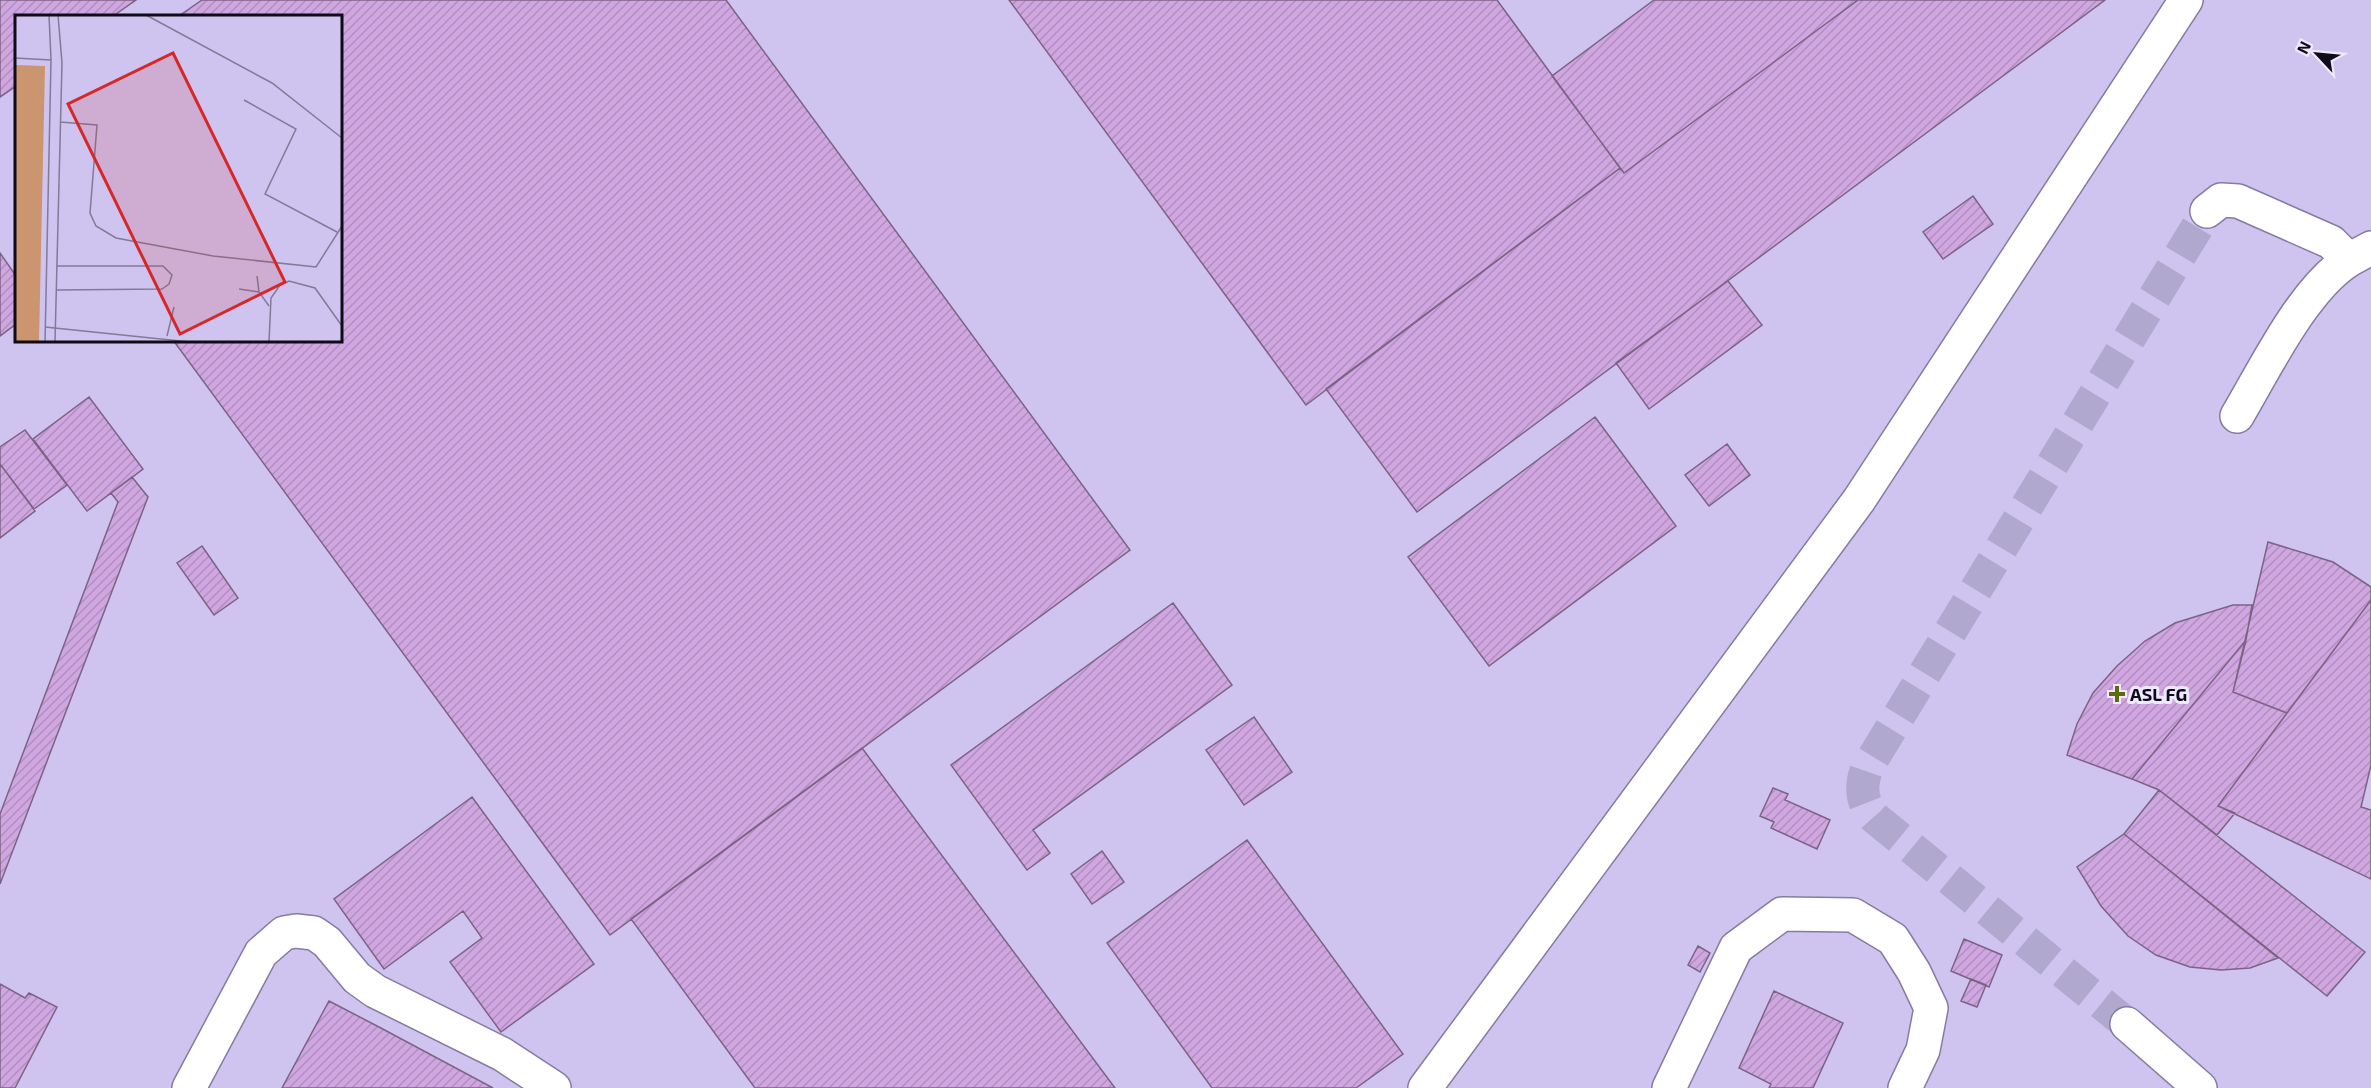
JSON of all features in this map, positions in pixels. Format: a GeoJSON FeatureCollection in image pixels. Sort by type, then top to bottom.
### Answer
{"type":"FeatureCollection","features":[{"type":"Feature","properties":{"kind":"lane"},"geometry":{"type":"LineString","coordinates":[[1425,1088],[1859,500],[2186,0]]}},
{"type":"Feature","properties":{"kind":"lane"},"geometry":{"type":"LineString","coordinates":[[2207,211],[2221,200],[2238,201],[2360,254]]}},
{"type":"Feature","properties":{"kind":"lane"},"geometry":{"type":"LineString","coordinates":[[2236,416],[2308,298],[2332,270],[2360,254]]}},
{"type":"Feature","properties":{"kind":"lane"},"geometry":{"type":"LineString","coordinates":[[1669,1088],[1736,948],[1782,914],[1793,914],[1853,915],[1893,939],[1914,972],[1931,1008],[1923,1050],[1905,1088]]}},
{"type":"Feature","properties":{"kind":"lane"},"geometry":{"type":"LineString","coordinates":[[189,1088],[261,953],[284,933],[296,931],[314,933],[327,942],[357,978],[375,992],[502,1054],[554,1088]]}},
{"type":"Feature","properties":{"kind":"lane"},"geometry":{"type":"LineString","coordinates":[[2127,1024],[2200,1088]]}},
{"type":"Feature","properties":{"kind":"building"},"geometry":{"type":"Polygon","coordinates":[[[0,0],[136,0],[114,15],[15,15],[15,87],[0,97],[0,0]]]}},
{"type":"Feature","properties":{"kind":"building"},"geometry":{"type":"Polygon","coordinates":[[[202,0],[726,0],[1130,550],[610,935],[174,342],[342,342],[342,15],[180,15],[202,0]]]}},
{"type":"Feature","properties":{"kind":"building"},"geometry":{"type":"Polygon","coordinates":[[[1009,0],[1497,0],[1620,168],[1306,405],[1009,0]]]}},
{"type":"Feature","properties":{"kind":"building"},"geometry":{"type":"Polygon","coordinates":[[[1654,0],[1858,0],[1624,173],[1552,76],[1654,0]]]}},
{"type":"Feature","properties":{"kind":"building"},"geometry":{"type":"Polygon","coordinates":[[[1858,0],[2105,0],[1417,512],[1326,389],[1620,168],[1624,173],[1858,0]]]}},
{"type":"Feature","properties":{"kind":"building"},"geometry":{"type":"Polygon","coordinates":[[[1973,196],[1993,224],[1943,259],[1923,232],[1973,196]]]}},
{"type":"Feature","properties":{"kind":"building"},"geometry":{"type":"Polygon","coordinates":[[[0,253],[15,275],[15,325],[0,336],[0,253]]]}},
{"type":"Feature","properties":{"kind":"building"},"geometry":{"type":"Polygon","coordinates":[[[1728,281],[1762,325],[1649,409],[1616,363],[1728,281]]]}},
{"type":"Feature","properties":{"kind":"building"},"geometry":{"type":"Polygon","coordinates":[[[89,397],[143,469],[87,511],[33,439],[89,397]]]}},
{"type":"Feature","properties":{"kind":"building"},"geometry":{"type":"Polygon","coordinates":[[[1595,417],[1676,526],[1489,666],[1408,557],[1595,417]]]}},
{"type":"Feature","properties":{"kind":"building"},"geometry":{"type":"Polygon","coordinates":[[[25,430],[67,485],[34,509],[0,464],[0,447],[25,430]]]}},
{"type":"Feature","properties":{"kind":"building"},"geometry":{"type":"Polygon","coordinates":[[[1727,444],[1750,475],[1709,506],[1685,475],[1727,444]]]}},
{"type":"Feature","properties":{"kind":"building"},"geometry":{"type":"Polygon","coordinates":[[[0,464],[35,511],[0,538],[0,464]]]}},
{"type":"Feature","properties":{"kind":"building"},"geometry":{"type":"Polygon","coordinates":[[[132,477],[148,497],[0,884],[0,814],[118,502],[111,493],[132,477]]]}},
{"type":"Feature","properties":{"kind":"building"},"geometry":{"type":"Polygon","coordinates":[[[2268,542],[2333,562],[2371,587],[2371,600],[2287,713],[2233,692],[2268,542]]]}},
{"type":"Feature","properties":{"kind":"building"},"geometry":{"type":"Polygon","coordinates":[[[202,546],[238,598],[214,615],[177,563],[202,546]]]}},
{"type":"Feature","properties":{"kind":"building"},"geometry":{"type":"Polygon","coordinates":[[[2371,600],[2371,765],[2361,807],[2371,810],[2371,879],[2218,806],[2371,600]]]}},
{"type":"Feature","properties":{"kind":"building"},"geometry":{"type":"Polygon","coordinates":[[[1173,603],[1232,685],[1033,830],[1050,853],[1027,870],[951,765],[1173,603]]]}},
{"type":"Feature","properties":{"kind":"building"},"geometry":{"type":"Polygon","coordinates":[[[2233,605],[2252,605],[2246,640],[2132,779],[2067,755],[2077,724],[2093,693],[2117,666],[2145,641],[2175,623],[2233,605]]]}},
{"type":"Feature","properties":{"kind":"building"},"geometry":{"type":"Polygon","coordinates":[[[2246,640],[2233,692],[2287,713],[2218,806],[2235,813],[2217,835],[2159,790],[2132,779],[2246,640]]]}},
{"type":"Feature","properties":{"kind":"building"},"geometry":{"type":"Polygon","coordinates":[[[1254,717],[1292,772],[1244,805],[1206,750],[1254,717]]]}},
{"type":"Feature","properties":{"kind":"building"},"geometry":{"type":"Polygon","coordinates":[[[862,748],[1115,1088],[755,1088],[631,919],[862,748]]]}},
{"type":"Feature","properties":{"kind":"building"},"geometry":{"type":"Polygon","coordinates":[[[1773,788],[1788,794],[1785,800],[1830,820],[1817,849],[1771,828],[1774,822],[1760,816],[1773,788]]]}},
{"type":"Feature","properties":{"kind":"building"},"geometry":{"type":"Polygon","coordinates":[[[2159,790],[2365,952],[2327,996],[2124,834],[2159,790]]]}},
{"type":"Feature","properties":{"kind":"building"},"geometry":{"type":"Polygon","coordinates":[[[472,797],[594,964],[501,1032],[450,962],[482,938],[463,911],[384,969],[334,899],[472,797]]]}},
{"type":"Feature","properties":{"kind":"building"},"geometry":{"type":"Polygon","coordinates":[[[2124,834],[2278,958],[2250,968],[2221,970],[2190,967],[2156,955],[2128,936],[2101,906],[2077,867],[2124,834]]]}},
{"type":"Feature","properties":{"kind":"building"},"geometry":{"type":"Polygon","coordinates":[[[1247,840],[1403,1054],[1356,1088],[1212,1088],[1107,943],[1247,840]]]}},
{"type":"Feature","properties":{"kind":"building"},"geometry":{"type":"Polygon","coordinates":[[[1102,851],[1124,882],[1092,904],[1071,874],[1102,851]]]}},
{"type":"Feature","properties":{"kind":"building"},"geometry":{"type":"Polygon","coordinates":[[[1964,939],[2002,955],[1989,987],[1951,971],[1964,939]]]}},
{"type":"Feature","properties":{"kind":"building"},"geometry":{"type":"Polygon","coordinates":[[[1698,946],[1710,953],[1700,972],[1688,965],[1698,946]]]}},
{"type":"Feature","properties":{"kind":"building"},"geometry":{"type":"Polygon","coordinates":[[[1971,979],[1986,985],[1977,1007],[1961,1001],[1971,979]]]}},
{"type":"Feature","properties":{"kind":"building"},"geometry":{"type":"Polygon","coordinates":[[[0,984],[25,998],[29,993],[57,1007],[15,1088],[0,1088],[0,984]]]}},
{"type":"Feature","properties":{"kind":"building"},"geometry":{"type":"Polygon","coordinates":[[[1774,991],[1843,1023],[1813,1088],[1769,1088],[1771,1084],[1739,1068],[1774,991]]]}},
{"type":"Feature","properties":{"kind":"building"},"geometry":{"type":"Polygon","coordinates":[[[329,1001],[379,1027],[493,1088],[282,1088],[329,1001]]]}},
{"type":"Feature","properties":{"kind":"tunnel"},"geometry":{"type":"LineString","coordinates":[[2127,1024],[1875,818],[1864,800],[1863,781],[1867,768],[2207,211]]}},
{"type":"Feature","properties":{"kind":"place","name":"ASL FG"},"geometry":{"type":"Point","coordinates":[2117,694]}}]}
